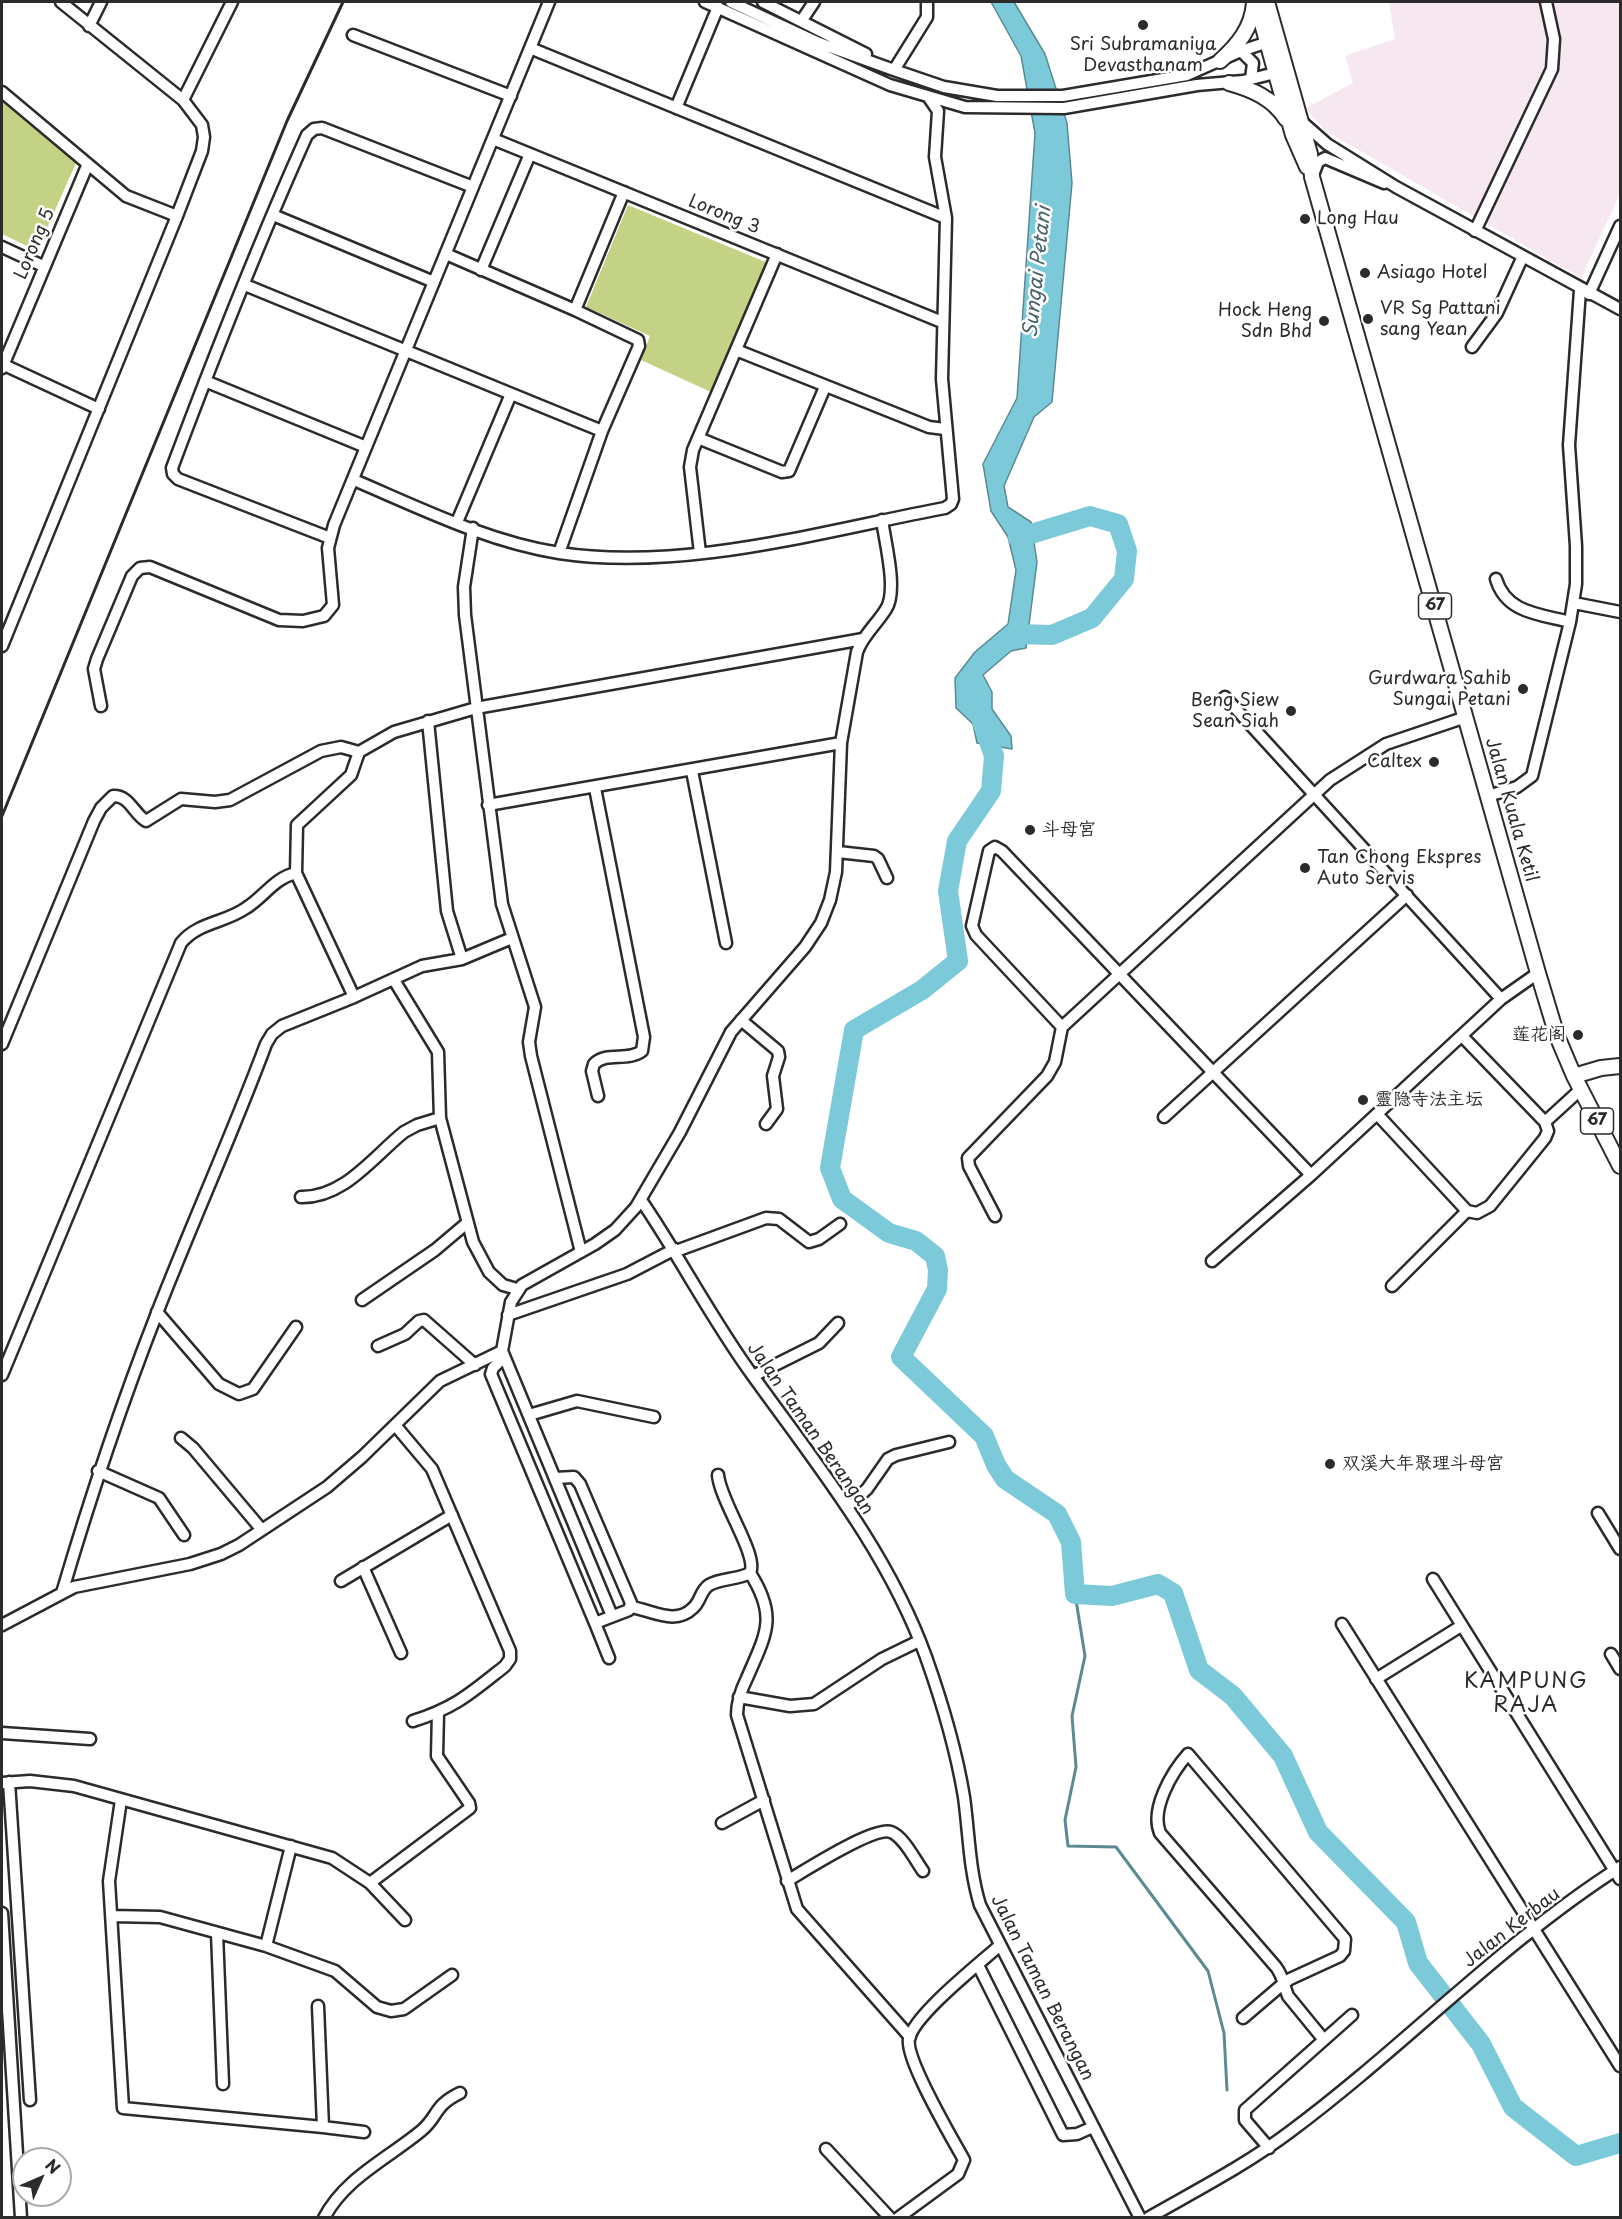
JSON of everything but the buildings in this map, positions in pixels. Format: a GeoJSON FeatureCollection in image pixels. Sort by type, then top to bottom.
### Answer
{"type":"FeatureCollection","features":[{"type":"Feature","properties":{"kind":"main road","name":"Jalan Kuala Ketil"},"geometry":{"type":"LineString","coordinates":[[1255,2],[1272,41],[1312,177],[1557,1036],[1580,1090],[1620,1166]]}},
{"type":"Feature","properties":{"kind":"main road"},"geometry":{"type":"LineString","coordinates":[[1220,61],[1245,33],[1253,15],[1255,2]]}},
{"type":"Feature","properties":{"kind":"main road","name":"Jalan Kuala Ketil"},"geometry":{"type":"LineString","coordinates":[[1267,2],[1272,41]]}},
{"type":"Feature","properties":{"kind":"main road"},"geometry":{"type":"LineString","coordinates":[[1229,82],[1250,89],[1268,100],[1296,124]]}},
{"type":"Feature","properties":{"kind":"main road"},"geometry":{"type":"LineString","coordinates":[[1574,1076],[1601,1068],[1620,1066]]}},
{"type":"Feature","properties":{"kind":"street"},"geometry":{"type":"LineString","coordinates":[[2,646],[177,216],[202,151],[204,137],[199,119],[183,100],[60,2]]}},
{"type":"Feature","properties":{"kind":"street"},"geometry":{"type":"LineString","coordinates":[[89,26],[101,2]]}},
{"type":"Feature","properties":{"kind":"street"},"geometry":{"type":"LineString","coordinates":[[183,100],[232,2]]}},
{"type":"Feature","properties":{"kind":"street"},"geometry":{"type":"LineString","coordinates":[[101,706],[94,669],[136,571],[150,567],[279,620],[303,621],[324,616],[333,605],[328,548],[330,538],[549,2]]}},
{"type":"Feature","properties":{"kind":"street"},"geometry":{"type":"LineString","coordinates":[[705,2],[861,73],[929,99],[965,107],[1064,108],[1251,79],[1281,71]]}},
{"type":"Feature","properties":{"kind":"street"},"geometry":{"type":"LineString","coordinates":[[731,2],[819,43],[894,70],[944,87],[997,96],[1063,96],[1193,73],[1241,51],[1272,41]]}},
{"type":"Feature","properties":{"kind":"street"},"geometry":{"type":"LineString","coordinates":[[763,2],[849,43],[878,64]]}},
{"type":"Feature","properties":{"kind":"street"},"geometry":{"type":"LineString","coordinates":[[802,20],[814,2]]}},
{"type":"Feature","properties":{"kind":"street"},"geometry":{"type":"LineString","coordinates":[[1475,231],[1552,69],[1554,39],[1546,2]]}},
{"type":"Feature","properties":{"kind":"street"},"geometry":{"type":"LineString","coordinates":[[894,70],[927,17],[927,3]]}},
{"type":"Feature","properties":{"kind":"street"},"geometry":{"type":"LineString","coordinates":[[676,108],[718,8]]}},
{"type":"Feature","properties":{"kind":"street"},"geometry":{"type":"LineString","coordinates":[[352,35],[511,96]]}},
{"type":"Feature","properties":{"kind":"street"},"geometry":{"type":"LineString","coordinates":[[819,43],[861,73]]}},
{"type":"Feature","properties":{"kind":"street"},"geometry":{"type":"LineString","coordinates":[[530,48],[946,218]]}},
{"type":"Feature","properties":{"kind":"street"},"geometry":{"type":"LineString","coordinates":[[1241,51],[1253,63],[1251,79]]}},
{"type":"Feature","properties":{"kind":"street"},"geometry":{"type":"LineString","coordinates":[[2,92],[126,196],[177,216]]}},
{"type":"Feature","properties":{"kind":"street"},"geometry":{"type":"LineString","coordinates":[[354,480],[505,540],[559,553],[638,556],[700,553],[945,508],[951,504],[953,499],[945,429],[942,322],[946,218],[935,157],[938,111],[929,99]]}},
{"type":"Feature","properties":{"kind":"street"},"geometry":{"type":"LineString","coordinates":[[1296,124],[1370,168],[1396,187],[1585,292],[1620,309]]}},
{"type":"Feature","properties":{"kind":"street"},"geometry":{"type":"LineString","coordinates":[[330,538],[178,479],[173,474],[172,468],[205,381],[307,135],[314,129],[322,128],[473,187]]}},
{"type":"Feature","properties":{"kind":"street","name":"Lorong 3"},"geometry":{"type":"LineString","coordinates":[[493,139],[942,322]]}},
{"type":"Feature","properties":{"kind":"street"},"geometry":{"type":"LineString","coordinates":[[481,270],[530,154]]}},
{"type":"Feature","properties":{"kind":"street"},"geometry":{"type":"LineString","coordinates":[[1312,177],[1318,162],[1325,158],[1362,176],[1396,187]]}},
{"type":"Feature","properties":{"kind":"street","name":"Lorong 5"},"geometry":{"type":"LineString","coordinates":[[2,365],[87,165]]}},
{"type":"Feature","properties":{"kind":"street"},"geometry":{"type":"LineString","coordinates":[[575,309],[624,192]]}},
{"type":"Feature","properties":{"kind":"street"},"geometry":{"type":"LineString","coordinates":[[273,215],[434,282]]}},
{"type":"Feature","properties":{"kind":"street"},"geometry":{"type":"LineString","coordinates":[[1488,796],[1517,787],[1532,776],[1570,622],[1574,603],[1576,546],[1569,446],[1585,292],[1620,226]]}},
{"type":"Feature","properties":{"kind":"street"},"geometry":{"type":"LineString","coordinates":[[2,247],[43,266]]}},
{"type":"Feature","properties":{"kind":"street"},"geometry":{"type":"LineString","coordinates":[[446,254],[575,309],[638,340],[639,346],[602,431],[559,553]]}},
{"type":"Feature","properties":{"kind":"street"},"geometry":{"type":"LineString","coordinates":[[700,553],[690,466],[698,438],[777,255]]}},
{"type":"Feature","properties":{"kind":"street"},"geometry":{"type":"LineString","coordinates":[[1472,347],[1497,312],[1523,256]]}},
{"type":"Feature","properties":{"kind":"street"},"geometry":{"type":"LineString","coordinates":[[245,285],[602,431]]}},
{"type":"Feature","properties":{"kind":"street"},"geometry":{"type":"LineString","coordinates":[[736,350],[929,427],[945,429]]}},
{"type":"Feature","properties":{"kind":"street"},"geometry":{"type":"LineString","coordinates":[[2,365],[99,408]]}},
{"type":"Feature","properties":{"kind":"street"},"geometry":{"type":"LineString","coordinates":[[205,381],[366,447]]}},
{"type":"Feature","properties":{"kind":"street"},"geometry":{"type":"LineString","coordinates":[[698,438],[782,471],[789,471],[825,387]]}},
{"type":"Feature","properties":{"kind":"street"},"geometry":{"type":"LineString","coordinates":[[457,522],[511,394]]}},
{"type":"Feature","properties":{"kind":"street"},"geometry":{"type":"LineString","coordinates":[[609,1658],[491,1374],[503,1354],[508,1315],[517,1289],[615,1230],[642,1200],[680,1132],[719,1053],[741,1020],[805,947],[821,923],[830,900],[838,852],[842,743],[857,652],[863,639],[887,608],[891,594],[882,520]]}},
{"type":"Feature","properties":{"kind":"street"},"geometry":{"type":"LineString","coordinates":[[473,528],[464,597],[502,904],[533,996],[534,1018],[529,1042],[531,1056],[581,1252]]}},
{"type":"Feature","properties":{"kind":"street"},"geometry":{"type":"LineString","coordinates":[[1496,579],[1500,591],[1509,603],[1520,609],[1570,622]]}},
{"type":"Feature","properties":{"kind":"street"},"geometry":{"type":"LineString","coordinates":[[1574,603],[1620,612]]}},
{"type":"Feature","properties":{"kind":"street"},"geometry":{"type":"LineString","coordinates":[[2,1044],[94,820],[107,800],[120,795],[146,821],[181,799],[216,802],[230,800],[332,747],[359,752],[394,732],[476,708],[863,639]]}},
{"type":"Feature","properties":{"kind":"street"},"geometry":{"type":"LineString","coordinates":[[1225,697],[1501,999]]}},
{"type":"Feature","properties":{"kind":"street"},"geometry":{"type":"LineString","coordinates":[[995,1216],[969,1166],[968,1158],[1047,1076],[1055,1062],[1062,1027],[1315,793],[1354,763],[1386,744],[1466,717]]}},
{"type":"Feature","properties":{"kind":"street"},"geometry":{"type":"LineString","coordinates":[[428,721],[447,911],[462,959]]}},
{"type":"Feature","properties":{"kind":"street"},"geometry":{"type":"LineString","coordinates":[[488,805],[842,743]]}},
{"type":"Feature","properties":{"kind":"street"},"geometry":{"type":"LineString","coordinates":[[354,997],[296,873],[297,825],[351,775],[359,752]]}},
{"type":"Feature","properties":{"kind":"street"},"geometry":{"type":"LineString","coordinates":[[692,771],[726,942]]}},
{"type":"Feature","properties":{"kind":"street"},"geometry":{"type":"LineString","coordinates":[[595,788],[644,1037],[642,1051],[637,1055],[629,1058],[604,1058],[594,1064],[592,1071],[598,1096]]}},
{"type":"Feature","properties":{"kind":"street"},"geometry":{"type":"LineString","coordinates":[[1062,1027],[976,935],[972,926],[972,918],[992,848],[995,847],[1002,851],[1311,1175]]}},
{"type":"Feature","properties":{"kind":"street"},"geometry":{"type":"LineString","coordinates":[[838,852],[878,858],[887,878]]}},
{"type":"Feature","properties":{"kind":"street"},"geometry":{"type":"LineString","coordinates":[[2,1375],[181,943],[197,928],[234,915],[246,908],[278,880],[296,873]]}},
{"type":"Feature","properties":{"kind":"street"},"geometry":{"type":"LineString","coordinates":[[1164,1117],[1407,895]]}},
{"type":"Feature","properties":{"kind":"street"},"geometry":{"type":"LineString","coordinates":[[62,1593],[98,1471],[157,1312],[272,1034],[282,1026],[394,980],[422,966],[462,959],[512,938]]}},
{"type":"Feature","properties":{"kind":"street"},"geometry":{"type":"LineString","coordinates":[[1212,1261],[1311,1175],[1501,999],[1538,974]]}},
{"type":"Feature","properties":{"kind":"street"},"geometry":{"type":"LineString","coordinates":[[394,980],[438,1052],[440,1118],[467,1223],[480,1260],[503,1285],[517,1289]]}},
{"type":"Feature","properties":{"kind":"street"},"geometry":{"type":"LineString","coordinates":[[741,1020],[778,1051],[779,1057],[774,1076],[777,1109],[766,1124]]}},
{"type":"Feature","properties":{"kind":"street"},"geometry":{"type":"LineString","coordinates":[[1377,1114],[1467,1211],[1477,1213],[1490,1206],[1545,1138],[1548,1131],[1545,1122],[1462,1036]]}},
{"type":"Feature","properties":{"kind":"street"},"geometry":{"type":"LineString","coordinates":[[1545,1122],[1580,1090]]}},
{"type":"Feature","properties":{"kind":"street"},"geometry":{"type":"LineString","coordinates":[[301,1197],[322,1196],[337,1189],[404,1132],[417,1125],[440,1118]]}},
{"type":"Feature","properties":{"kind":"street","name":"Jalan Taman Berangan"},"geometry":{"type":"LineString","coordinates":[[642,1200],[676,1250],[729,1342],[821,1466],[847,1507],[883,1566],[920,1641],[944,1712],[960,1775],[974,1887],[999,1946],[1140,2217]]}},
{"type":"Feature","properties":{"kind":"street"},"geometry":{"type":"LineString","coordinates":[[1392,1286],[1467,1211]]}},
{"type":"Feature","properties":{"kind":"street"},"geometry":{"type":"LineString","coordinates":[[508,1315],[627,1274],[676,1250],[765,1218],[779,1219],[809,1242],[819,1239],[840,1224]]}},
{"type":"Feature","properties":{"kind":"street"},"geometry":{"type":"LineString","coordinates":[[362,1299],[435,1250],[467,1223]]}},
{"type":"Feature","properties":{"kind":"street"},"geometry":{"type":"LineString","coordinates":[[157,1312],[219,1384],[239,1394],[249,1392],[256,1385],[296,1328]]}},
{"type":"Feature","properties":{"kind":"street"},"geometry":{"type":"LineString","coordinates":[[378,1346],[405,1334],[424,1320],[475,1365]]}},
{"type":"Feature","properties":{"kind":"street"},"geometry":{"type":"LineString","coordinates":[[753,1376],[819,1342],[838,1323]]}},
{"type":"Feature","properties":{"kind":"street"},"geometry":{"type":"LineString","coordinates":[[2,1624],[62,1593],[85,1584],[210,1557],[239,1545],[327,1487],[362,1458],[440,1381],[503,1354]]}},
{"type":"Feature","properties":{"kind":"street"},"geometry":{"type":"LineString","coordinates":[[503,1354],[612,1616]]}},
{"type":"Feature","properties":{"kind":"street"},"geometry":{"type":"LineString","coordinates":[[529,1414],[577,1401],[654,1417]]}},
{"type":"Feature","properties":{"kind":"street"},"geometry":{"type":"LineString","coordinates":[[395,1425],[432,1469],[510,1651],[510,1659],[459,1703],[413,1721]]}},
{"type":"Feature","properties":{"kind":"street"},"geometry":{"type":"LineString","coordinates":[[181,1438],[193,1448],[262,1530]]}},
{"type":"Feature","properties":{"kind":"street"},"geometry":{"type":"LineString","coordinates":[[847,1507],[867,1489],[888,1459],[949,1442]]}},
{"type":"Feature","properties":{"kind":"street"},"geometry":{"type":"LineString","coordinates":[[98,1471],[159,1498],[184,1535]]}},
{"type":"Feature","properties":{"kind":"street"},"geometry":{"type":"LineString","coordinates":[[718,1475],[723,1499],[752,1561],[750,1573],[765,1601],[766,1626],[761,1647],[739,1697],[737,1715],[777,1836],[797,1910],[910,2037],[912,2057],[964,2160],[963,2168],[958,2174],[898,2217]]}},
{"type":"Feature","properties":{"kind":"street"},"geometry":{"type":"LineString","coordinates":[[555,1478],[574,1477],[580,1484],[631,1607]]}},
{"type":"Feature","properties":{"kind":"street"},"geometry":{"type":"LineString","coordinates":[[1598,1513],[1620,1549]]}},
{"type":"Feature","properties":{"kind":"street"},"geometry":{"type":"LineString","coordinates":[[340,1581],[452,1515]]}},
{"type":"Feature","properties":{"kind":"street"},"geometry":{"type":"LineString","coordinates":[[363,1567],[401,1653]]}},
{"type":"Feature","properties":{"kind":"street"},"geometry":{"type":"LineString","coordinates":[[595,1623],[631,1607],[662,1616],[683,1615],[693,1608],[700,1594],[712,1583],[750,1573]]}},
{"type":"Feature","properties":{"kind":"street"},"geometry":{"type":"LineString","coordinates":[[1433,1579],[1619,1872]]}},
{"type":"Feature","properties":{"kind":"street"},"geometry":{"type":"LineString","coordinates":[[1342,1624],[1620,2066]]}},
{"type":"Feature","properties":{"kind":"street"},"geometry":{"type":"LineString","coordinates":[[1376,1679],[1461,1626]]}},
{"type":"Feature","properties":{"kind":"street"},"geometry":{"type":"LineString","coordinates":[[739,1697],[790,1706],[814,1704],[882,1659],[920,1641]]}},
{"type":"Feature","properties":{"kind":"street"},"geometry":{"type":"LineString","coordinates":[[1611,1654],[1620,1670]]}},
{"type":"Feature","properties":{"kind":"street"},"geometry":{"type":"LineString","coordinates":[[370,1883],[470,1808],[469,1803],[437,1756],[438,1713]]}},
{"type":"Feature","properties":{"kind":"street"},"geometry":{"type":"LineString","coordinates":[[2,1733],[90,1739]]}},
{"type":"Feature","properties":{"kind":"street"},"geometry":{"type":"LineString","coordinates":[[1243,2018],[1284,1983],[1340,1956],[1346,1946],[1345,1939],[1188,1754],[1172,1779],[1157,1813],[1156,1822],[1160,1833],[1276,1967],[1284,1983],[1294,2005],[1324,2040]]}},
{"type":"Feature","properties":{"kind":"street"},"geometry":{"type":"LineString","coordinates":[[30,2100],[5,1782],[52,1782],[291,1846],[342,1862],[370,1883],[405,1920]]}},
{"type":"Feature","properties":{"kind":"street"},"geometry":{"type":"LineString","coordinates":[[121,1800],[109,1881],[123,2108],[364,2132]]}},
{"type":"Feature","properties":{"kind":"street"},"geometry":{"type":"LineString","coordinates":[[722,1823],[764,1800]]}},
{"type":"Feature","properties":{"kind":"street"},"geometry":{"type":"LineString","coordinates":[[788,1881],[847,1845],[882,1832],[891,1832],[899,1838],[923,1871]]}},
{"type":"Feature","properties":{"kind":"street"},"geometry":{"type":"LineString","coordinates":[[266,1946],[291,1846]]}},
{"type":"Feature","properties":{"kind":"street","name":"Jalan Kerbau"},"geometry":{"type":"LineString","coordinates":[[1148,2217],[1269,2148],[1331,2100],[1426,2017],[1534,1930],[1619,1872]]}},
{"type":"Feature","properties":{"kind":"street"},"geometry":{"type":"LineString","coordinates":[[2,1913],[21,2217]]}},
{"type":"Feature","properties":{"kind":"street"},"geometry":{"type":"LineString","coordinates":[[112,1916],[160,1917],[266,1946],[335,1971],[378,2007],[391,2011],[404,2009],[452,1975]]}},
{"type":"Feature","properties":{"kind":"street"},"geometry":{"type":"LineString","coordinates":[[217,1933],[223,2084]]}},
{"type":"Feature","properties":{"kind":"street"},"geometry":{"type":"LineString","coordinates":[[910,2037],[923,2015],[999,1946]]}},
{"type":"Feature","properties":{"kind":"street"},"geometry":{"type":"LineString","coordinates":[[978,1965],[1064,2135],[1077,2134],[1093,2127]]}},
{"type":"Feature","properties":{"kind":"street"},"geometry":{"type":"LineString","coordinates":[[318,2006],[322,2127]]}},
{"type":"Feature","properties":{"kind":"street"},"geometry":{"type":"LineString","coordinates":[[1269,2148],[1245,2120],[1245,2110],[1352,2015]]}},
{"type":"Feature","properties":{"kind":"street"},"geometry":{"type":"LineString","coordinates":[[324,2217],[344,2188],[421,2131],[440,2104],[460,2093]]}},
{"type":"Feature","properties":{"kind":"street"},"geometry":{"type":"LineString","coordinates":[[826,2148],[890,2217]]}},
{"type":"Feature","properties":{"kind":"shaded area"},"geometry":{"type":"Polygon","coordinates":[[[1389,2],[1620,2],[1620,194],[1581,278],[1324,130],[1306,108],[1353,83],[1345,56],[1395,39],[1389,2]]]}},
{"type":"Feature","properties":{"kind":"green space"},"geometry":{"type":"Polygon","coordinates":[[[2,100],[76,163],[37,251],[2,234],[2,100]]]}},
{"type":"Feature","properties":{"kind":"green space"},"geometry":{"type":"Polygon","coordinates":[[[628,205],[768,263],[713,393],[641,360],[650,336],[586,307],[628,205]]]}},
{"type":"Feature","properties":{"kind":"water","name":"Sungai Petani"},"geometry":{"type":"Polygon","coordinates":[[[991,2],[1014,2],[1045,54],[1067,123],[1072,183],[1052,402],[1034,417],[1004,486],[1008,507],[1031,522],[1037,562],[1026,648],[1011,651],[983,675],[992,692],[992,709],[1011,736],[1012,749],[977,743],[973,724],[956,708],[955,678],[975,652],[1008,624],[1016,570],[1008,537],[991,511],[983,464],[1017,398],[1035,133],[1021,56],[991,2]]]}},
{"type":"Feature","properties":{"kind":"waterway","name":"Sungai Petani"},"geometry":{"type":"LineString","coordinates":[[1015,634],[1052,635],[1092,618],[1124,579],[1127,551],[1118,524],[1090,516],[1018,538]]}},
{"type":"Feature","properties":{"kind":"waterway","name":"Sungai Petani"},"geometry":{"type":"LineString","coordinates":[[982,721],[994,756],[991,791],[957,841],[948,891],[958,961],[922,990],[854,1030],[830,1168],[842,1199],[889,1233],[916,1241],[935,1256],[938,1270],[937,1289],[901,1357],[984,1436],[996,1465],[1005,1479],[1057,1514],[1071,1542],[1075,1594],[1112,1596],[1158,1584],[1173,1593],[1199,1670],[1233,1696],[1283,1756],[1318,1832],[1406,1922],[1418,1963],[1481,2044],[1513,2107],[1576,2156],[1620,2143]]}},
{"type":"Feature","properties":{"kind":"waterway"},"geometry":{"type":"LineString","coordinates":[[1075,1594],[1085,1656],[1072,1716],[1076,1767],[1065,1820],[1068,1846],[1116,1847],[1208,1971],[1224,2033],[1227,2090]]}},
{"type":"Feature","properties":{"kind":"railway"},"geometry":{"type":"LineString","coordinates":[[2,816],[287,121],[343,2]]}},
{"type":"Feature","properties":{"kind":"place","name":"Sri Subramaniya Devasthanam"},"geometry":{"type":"Point","coordinates":[1143,25]}},
{"type":"Feature","properties":{"kind":"place","name":"Long Hau"},"geometry":{"type":"Point","coordinates":[1305,219]}},
{"type":"Feature","properties":{"kind":"place","name":"Asiago Hotel"},"geometry":{"type":"Point","coordinates":[1365,273]}},
{"type":"Feature","properties":{"kind":"place","name":"VR Sg Pattani sang Yean"},"geometry":{"type":"Point","coordinates":[1368,319]}},
{"type":"Feature","properties":{"kind":"place","name":"Hock Heng Sdn Bhd"},"geometry":{"type":"Point","coordinates":[1324,321]}},
{"type":"Feature","properties":{"kind":"place","name":"Gurdwara Sahib Sungai Petani"},"geometry":{"type":"Point","coordinates":[1523,689]}},
{"type":"Feature","properties":{"kind":"place","name":"Beng Siew Sean Siah"},"geometry":{"type":"Point","coordinates":[1291,711]}},
{"type":"Feature","properties":{"kind":"place","name":"Caltex"},"geometry":{"type":"Point","coordinates":[1434,762]}},
{"type":"Feature","properties":{"kind":"place","name":"斗母宫"},"geometry":{"type":"Point","coordinates":[1030,830]}},
{"type":"Feature","properties":{"kind":"place","name":"Tan Chong Ekspres Auto Servis"},"geometry":{"type":"Point","coordinates":[1305,868]}},
{"type":"Feature","properties":{"kind":"place","name":"莲花阁"},"geometry":{"type":"Point","coordinates":[1578,1035]}},
{"type":"Feature","properties":{"kind":"place","name":"靈隐寺法主坛"},"geometry":{"type":"Point","coordinates":[1363,1100]}},
{"type":"Feature","properties":{"kind":"place","name":"双溪大年聚理斗母宫"},"geometry":{"type":"Point","coordinates":[1330,1464]}},
{"type":"Feature","properties":{"kind":"district","name":"KAMPUNG RAJA"},"geometry":{"type":"Point","coordinates":[1526,1694]}}]}
